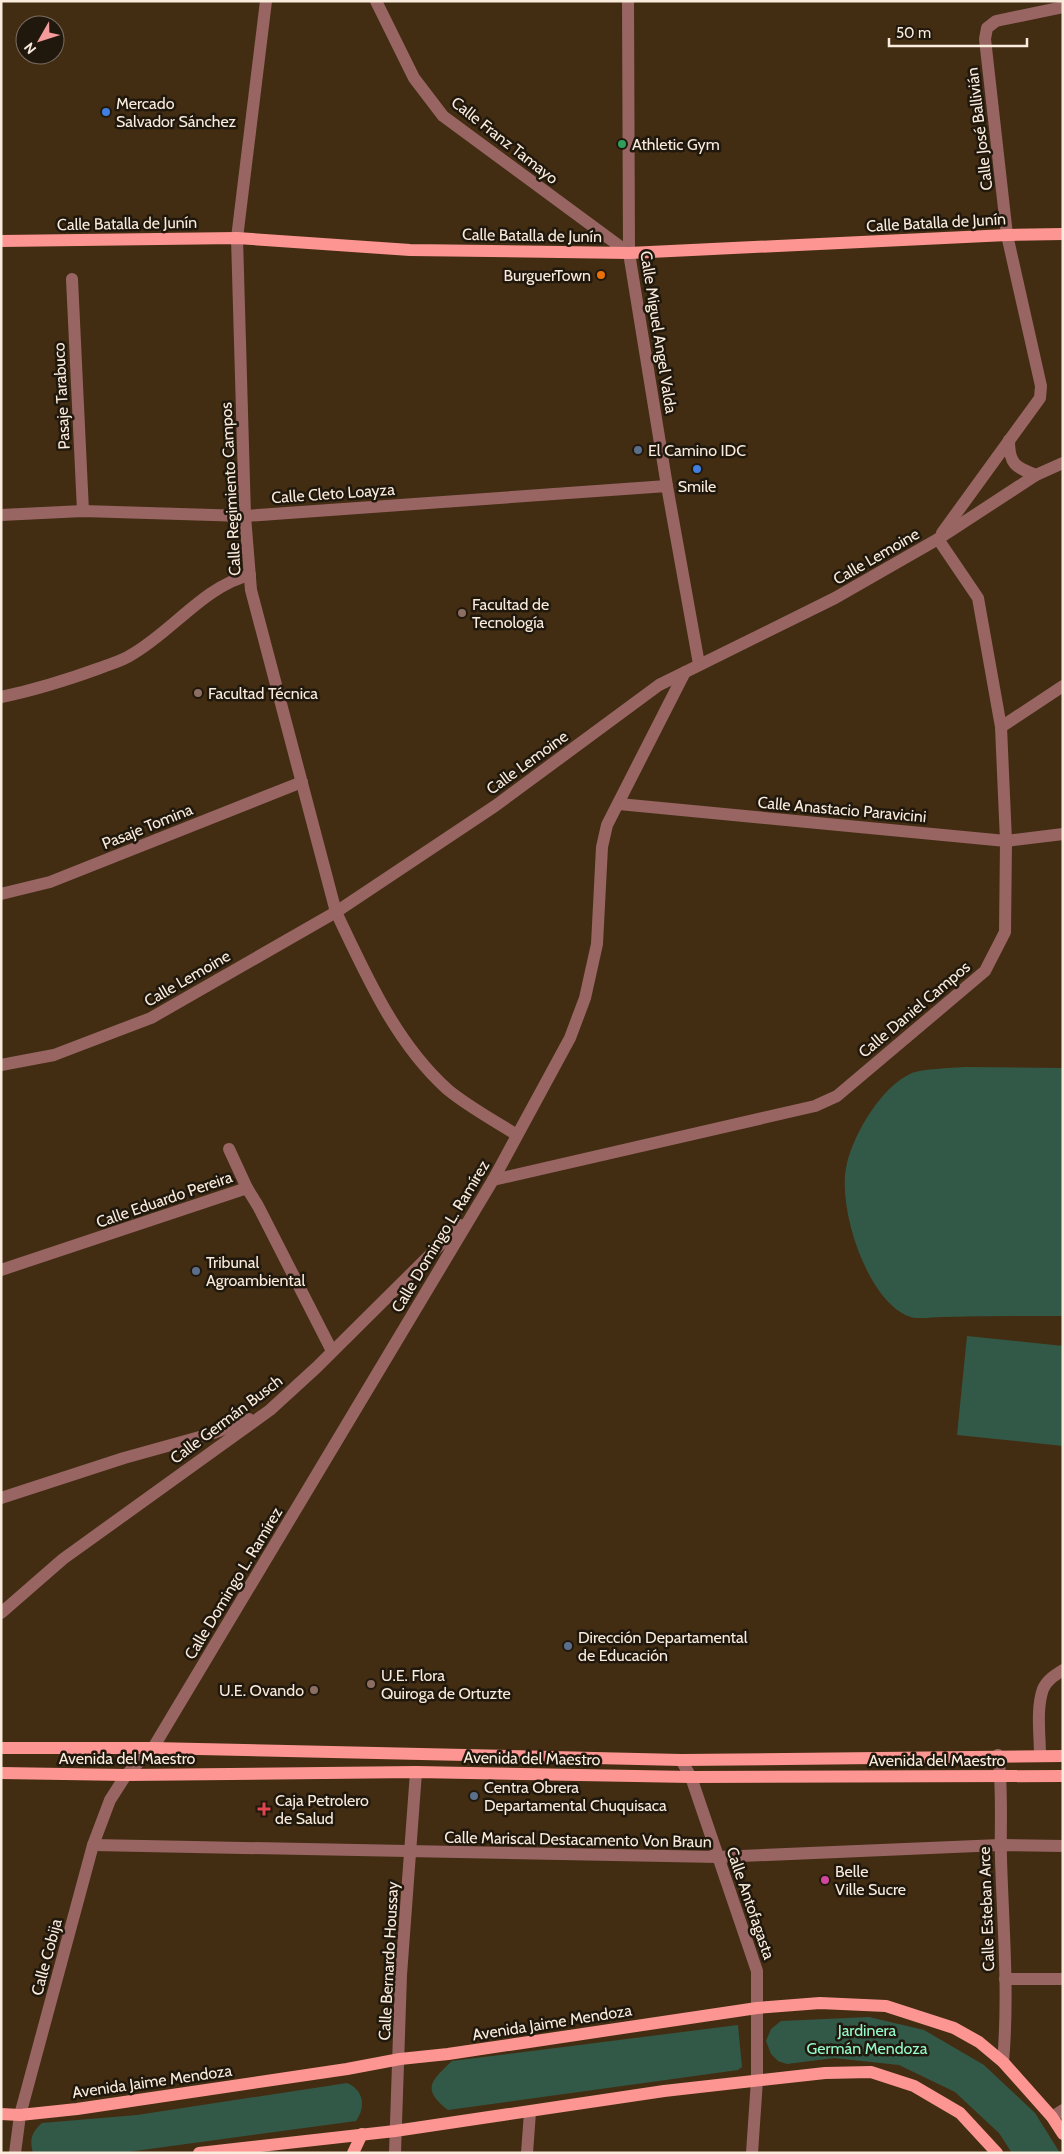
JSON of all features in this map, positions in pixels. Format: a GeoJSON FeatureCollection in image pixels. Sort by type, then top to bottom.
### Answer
{"type":"FeatureCollection","features":[{"type":"Feature","properties":{"kind":"main road","name":"Calle Batalla de Junín"},"geometry":{"type":"LineString","coordinates":[[1,240],[236,238],[410,250],[629,253],[1007,234],[1063,234]]}},
{"type":"Feature","properties":{"kind":"main road","name":"Avenida del Maestro"},"geometry":{"type":"LineString","coordinates":[[1,1748],[153,1748],[681,1760],[998,1755],[1063,1756]]}},
{"type":"Feature","properties":{"kind":"main road","name":"Avenida del Maestro"},"geometry":{"type":"LineString","coordinates":[[1,1773],[126,1775],[416,1772],[691,1777],[1063,1776]]}},
{"type":"Feature","properties":{"kind":"main road","name":"Avenida Jaime Mendoza"},"geometry":{"type":"LineString","coordinates":[[1,2114],[20,2115],[77,2109],[347,2069],[400,2059],[448,2054],[757,2008],[820,2003],[886,2006],[954,2028],[979,2042],[1058,2113],[1063,2134]]}},
{"type":"Feature","properties":{"kind":"main road"},"geometry":{"type":"LineString","coordinates":[[198,2153],[394,2131],[664,2091],[825,2073],[871,2072],[914,2086],[960,2113],[997,2153]]}},
{"type":"Feature","properties":{"kind":"main road"},"geometry":{"type":"LineString","coordinates":[[353,2153],[362,2134]]}},
{"type":"Feature","properties":{"kind":"street","name":"Calle Regimiento Campos"},"geometry":{"type":"LineString","coordinates":[[266,1],[236,238],[245,516],[251,590],[336,912],[393,1024],[421,1063],[449,1090],[517,1135]]}},
{"type":"Feature","properties":{"kind":"street","name":"Calle Franz Tamayo"},"geometry":{"type":"LineString","coordinates":[[376,1],[414,78],[443,116],[629,253]]}},
{"type":"Feature","properties":{"kind":"street","name":"Calle Miguel Angel Valda"},"geometry":{"type":"LineString","coordinates":[[628,1],[629,253],[698,664]]}},
{"type":"Feature","properties":{"kind":"street","name":"Calle José Ballivián"},"geometry":{"type":"LineString","coordinates":[[938,539],[1009,440],[1034,409],[1040,398],[1041,386],[1007,234],[985,39],[987,28],[996,21],[1063,7]]}},
{"type":"Feature","properties":{"kind":"street","name":"Pasaje Tarabuco"},"geometry":{"type":"LineString","coordinates":[[72,279],[82,511]]}},
{"type":"Feature","properties":{"kind":"street"},"geometry":{"type":"LineString","coordinates":[[1009,440],[1009,455],[1013,463],[1020,469],[1036,475]]}},
{"type":"Feature","properties":{"kind":"street","name":"Calle Lemoine"},"geometry":{"type":"LineString","coordinates":[[1,1065],[54,1055],[151,1018],[336,912],[494,806],[659,685],[698,664],[836,598],[938,539],[1036,475],[1063,464]]}},
{"type":"Feature","properties":{"kind":"street","name":"Calle Cleto Loayza"},"geometry":{"type":"LineString","coordinates":[[1,514],[82,511],[245,516],[667,486]]}},
{"type":"Feature","properties":{"kind":"street","name":"Calle Daniel Campos"},"geometry":{"type":"LineString","coordinates":[[493,1180],[815,1106],[837,1096],[984,970],[1005,932],[1006,841],[1001,727],[978,598],[938,539]]}},
{"type":"Feature","properties":{"kind":"street"},"geometry":{"type":"LineString","coordinates":[[1,697],[48,686],[130,656],[158,638],[206,598],[250,575]]}},
{"type":"Feature","properties":{"kind":"street","name":"Calle Domingo L. Ramírez"},"geometry":{"type":"LineString","coordinates":[[126,1775],[153,1748],[493,1180],[570,1038],[585,998],[597,944],[602,847],[608,825],[685,672]]}},
{"type":"Feature","properties":{"kind":"street"},"geometry":{"type":"LineString","coordinates":[[1001,727],[1063,686]]}},
{"type":"Feature","properties":{"kind":"street","name":"Pasaje Tomina"},"geometry":{"type":"LineString","coordinates":[[1,894],[50,882],[302,782]]}},
{"type":"Feature","properties":{"kind":"street","name":"Calle Anastacio Paravicini"},"geometry":{"type":"LineString","coordinates":[[619,804],[1006,841],[1063,834]]}},
{"type":"Feature","properties":{"kind":"street"},"geometry":{"type":"LineString","coordinates":[[229,1149],[247,1188]]}},
{"type":"Feature","properties":{"kind":"street","name":"Calle Eduardo Pereira"},"geometry":{"type":"LineString","coordinates":[[1,1270],[247,1188],[332,1352]]}},
{"type":"Feature","properties":{"kind":"street","name":"Calle Germán Busch"},"geometry":{"type":"LineString","coordinates":[[1,1613],[63,1559],[270,1410],[332,1352],[474,1211]]}},
{"type":"Feature","properties":{"kind":"street"},"geometry":{"type":"LineString","coordinates":[[2,1496],[124,1458],[214,1433],[270,1410]]}},
{"type":"Feature","properties":{"kind":"street"},"geometry":{"type":"LineString","coordinates":[[1040,1756],[1041,1704],[1044,1688],[1051,1677],[1063,1670]]}},
{"type":"Feature","properties":{"kind":"street","name":"Calle Esteban Arce"},"geometry":{"type":"LineString","coordinates":[[998,1755],[1002,1776],[1000,1845],[1006,2021],[1002,2062]]}},
{"type":"Feature","properties":{"kind":"street","name":"Calle Antofagasta"},"geometry":{"type":"LineString","coordinates":[[681,1760],[691,1777],[758,1971],[757,2080],[752,2153]]}},
{"type":"Feature","properties":{"kind":"street","name":"Calle Bernardo Houssay"},"geometry":{"type":"LineString","coordinates":[[395,2153],[394,2131],[400,2059],[402,1975],[416,1772]]}},
{"type":"Feature","properties":{"kind":"street","name":"Calle Cobija"},"geometry":{"type":"LineString","coordinates":[[15,2153],[20,2115],[93,1845],[110,1800],[126,1775]]}},
{"type":"Feature","properties":{"kind":"street","name":"Calle Mariscal Destacamento Von Braun"},"geometry":{"type":"LineString","coordinates":[[93,1845],[718,1857],[1000,1845],[1063,1846]]}},
{"type":"Feature","properties":{"kind":"street"},"geometry":{"type":"LineString","coordinates":[[1005,1979],[1063,1979]]}},
{"type":"Feature","properties":{"kind":"street"},"geometry":{"type":"LineString","coordinates":[[527,2153],[530,2112]]}},
{"type":"Feature","properties":{"kind":"green space"},"geometry":{"type":"Polygon","coordinates":[[[964,1067],[1063,1068],[1063,1316],[911,1317],[893,1306],[879,1291],[867,1271],[858,1249],[850,1225],[845,1181],[847,1163],[863,1125],[880,1099],[901,1080],[912,1073],[964,1067]]]}},
{"type":"Feature","properties":{"kind":"green space"},"geometry":{"type":"Polygon","coordinates":[[[967,1336],[1063,1346],[1063,1446],[957,1435],[967,1336]]]}},
{"type":"Feature","properties":{"kind":"green space","name":"Jardinera Germán Mendoza"},"geometry":{"type":"Polygon","coordinates":[[[869,2017],[924,2030],[984,2065],[1035,2113],[1060,2153],[1012,2153],[999,2133],[955,2092],[899,2065],[834,2058],[787,2064],[778,2061],[771,2054],[766,2041],[771,2029],[781,2021],[869,2017]]]}},
{"type":"Feature","properties":{"kind":"green space"},"geometry":{"type":"Polygon","coordinates":[[[738,2025],[742,2067],[738,2070],[448,2110],[434,2096],[432,2091],[434,2080],[452,2061],[738,2025]]]}},
{"type":"Feature","properties":{"kind":"green space"},"geometry":{"type":"Polygon","coordinates":[[[347,2083],[357,2090],[362,2099],[361,2110],[356,2121],[120,2153],[33,2153],[31,2144],[32,2136],[42,2123],[137,2115],[347,2083]]]}},
{"type":"Feature","properties":{"kind":"place","name":"Mercado Salvador Sánchez"},"geometry":{"type":"Point","coordinates":[106,112]}},
{"type":"Feature","properties":{"kind":"place","name":"Athletic Gym"},"geometry":{"type":"Point","coordinates":[622,144]}},
{"type":"Feature","properties":{"kind":"place","name":"BurguerTown"},"geometry":{"type":"Point","coordinates":[601,275]}},
{"type":"Feature","properties":{"kind":"place","name":"El Camino IDC"},"geometry":{"type":"Point","coordinates":[638,450]}},
{"type":"Feature","properties":{"kind":"place","name":"Smile"},"geometry":{"type":"Point","coordinates":[697,469]}},
{"type":"Feature","properties":{"kind":"place","name":"Facultad de Tecnología"},"geometry":{"type":"Point","coordinates":[462,613]}},
{"type":"Feature","properties":{"kind":"place","name":"Facultad Técnica"},"geometry":{"type":"Point","coordinates":[198,693]}},
{"type":"Feature","properties":{"kind":"place","name":"Tribunal Agroambiental"},"geometry":{"type":"Point","coordinates":[196,1271]}},
{"type":"Feature","properties":{"kind":"place","name":"Dirección Departamental de Educación"},"geometry":{"type":"Point","coordinates":[568,1646]}},
{"type":"Feature","properties":{"kind":"place","name":"U.E. Flora Quiroga de Ortuzte"},"geometry":{"type":"Point","coordinates":[371,1684]}},
{"type":"Feature","properties":{"kind":"place","name":"U.E. Ovando"},"geometry":{"type":"Point","coordinates":[314,1690]}},
{"type":"Feature","properties":{"kind":"place","name":"Centra Obrera Departamental Chuquisaca"},"geometry":{"type":"Point","coordinates":[474,1796]}},
{"type":"Feature","properties":{"kind":"place","name":"Caja Petrolero de Salud"},"geometry":{"type":"Point","coordinates":[264,1809]}},
{"type":"Feature","properties":{"kind":"place","name":"Belle Ville Sucre"},"geometry":{"type":"Point","coordinates":[825,1880]}}]}
